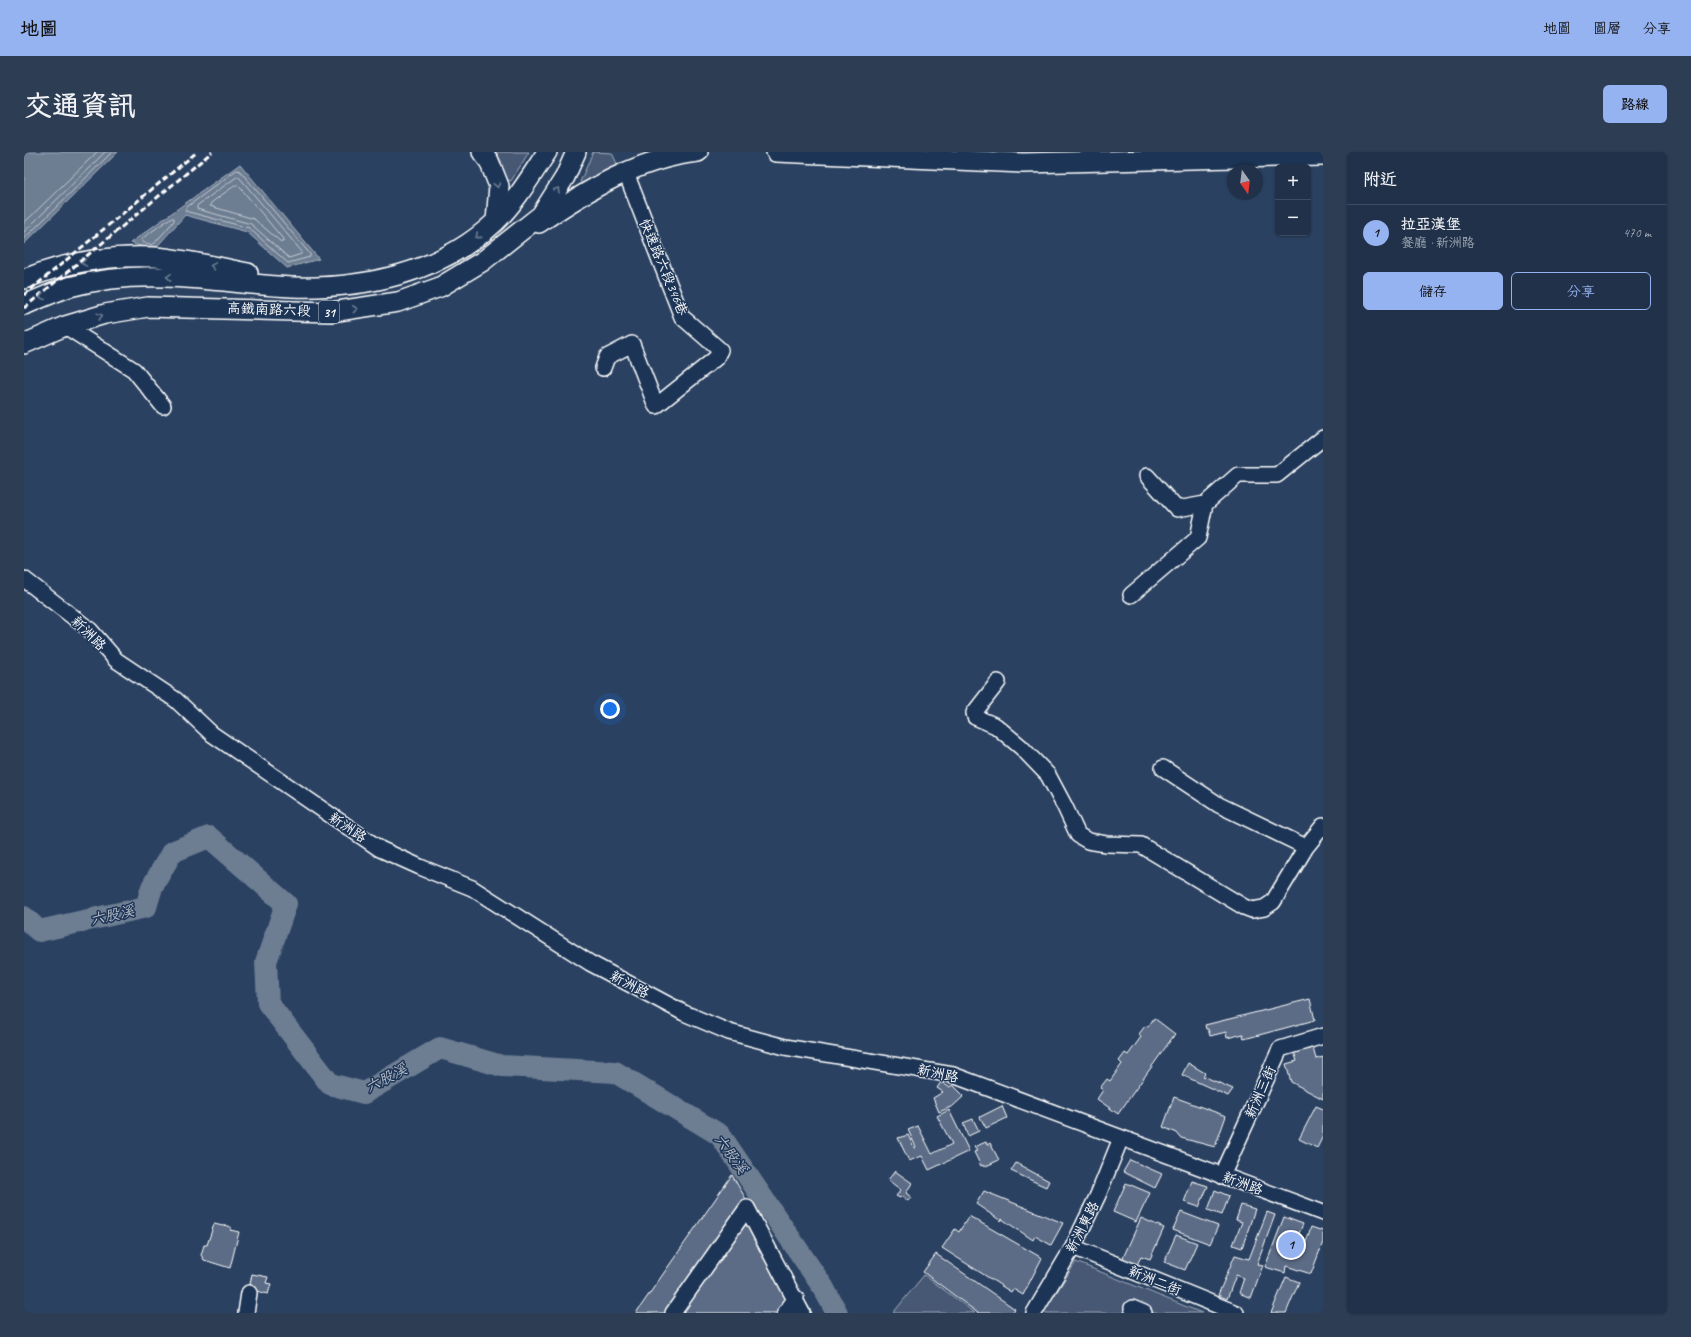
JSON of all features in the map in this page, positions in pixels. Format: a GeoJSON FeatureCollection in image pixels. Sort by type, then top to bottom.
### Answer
{"type":"FeatureCollection","features":[{"type":"Feature","properties":{"kind":"main road"},"geometry":{"type":"LineString","coordinates":[[482,152],[489,161],[499,186],[496,221]]}},
{"type":"Feature","properties":{"kind":"main road","name":"高鐵南路六段"},"geometry":{"type":"LineString","coordinates":[[24,305],[70,287],[116,279],[165,277],[292,286],[320,286],[358,284],[394,276],[429,264],[470,244],[496,221],[527,183],[547,152]]}},
{"type":"Feature","properties":{"kind":"main road","name":"高鐵南路六段"},"geometry":{"type":"LineString","coordinates":[[24,344],[65,326],[105,314],[148,307],[331,312],[398,302],[440,287],[483,261],[541,216],[565,177],[576,152]]}},
{"type":"Feature","properties":{"kind":"main road","name":"31"},"geometry":{"type":"LineString","coordinates":[[483,261],[589,191],[626,173],[658,161],[698,152]]}},
{"type":"Feature","properties":{"kind":"main road"},"geometry":{"type":"LineString","coordinates":[[776,152],[1023,163],[1323,156]]}},
{"type":"Feature","properties":{"kind":"main road","name":"高鐵南路六段"},"geometry":{"type":"LineString","coordinates":[[24,279],[51,268],[108,259],[154,257],[203,264],[320,286]]}},
{"type":"Feature","properties":{"kind":"street","name":"快速路六段346巷"},"geometry":{"type":"LineString","coordinates":[[603,368],[607,356],[632,344],[656,406],[716,358],[720,350],[682,317],[626,173]]}},
{"type":"Feature","properties":{"kind":"street"},"geometry":{"type":"LineString","coordinates":[[65,326],[134,370],[163,406]]}},
{"type":"Feature","properties":{"kind":"street"},"geometry":{"type":"LineString","coordinates":[[1147,476],[1177,509],[1205,504],[1238,474],[1277,475],[1323,438]]}},
{"type":"Feature","properties":{"kind":"street"},"geometry":{"type":"LineString","coordinates":[[1131,595],[1198,538],[1205,504]]}},
{"type":"Feature","properties":{"kind":"street","name":"新洲路"},"geometry":{"type":"LineString","coordinates":[[24,579],[90,630],[116,660],[176,700],[212,734],[380,849],[472,888],[590,963],[684,1013],[729,1032],[785,1047],[953,1074],[1323,1213]]}},
{"type":"Feature","properties":{"kind":"street"},"geometry":{"type":"LineString","coordinates":[[998,682],[974,713],[975,717],[996,726],[1021,747],[1048,775],[1078,836],[1088,841],[1106,844],[1141,845],[1244,907],[1252,910],[1264,908],[1273,902],[1306,847],[1323,826]]}},
{"type":"Feature","properties":{"kind":"street"},"geometry":{"type":"LineString","coordinates":[[1164,768],[1219,805],[1306,847]]}},
{"type":"Feature","properties":{"kind":"street","name":"新洲三街"},"geometry":{"type":"LineString","coordinates":[[1222,1176],[1280,1049],[1323,1036]]}},
{"type":"Feature","properties":{"kind":"street","name":"新洲東路"},"geometry":{"type":"LineString","coordinates":[[1034,1313],[1073,1247],[1098,1195],[1121,1138]]}},
{"type":"Feature","properties":{"kind":"street"},"geometry":{"type":"LineString","coordinates":[[673,1313],[747,1208],[796,1298],[802,1313]]}},
{"type":"Feature","properties":{"kind":"street","name":"新洲二街"},"geometry":{"type":"LineString","coordinates":[[1073,1247],[1236,1313]]}},
{"type":"Feature","properties":{"kind":"street"},"geometry":{"type":"LineString","coordinates":[[246,1313],[250,1293]]}},
{"type":"Feature","properties":{"kind":"street"},"geometry":{"type":"LineString","coordinates":[[785,1313],[796,1298]]}},
{"type":"Feature","properties":{"kind":"shaded area"},"geometry":{"type":"Polygon","coordinates":[[[496,152],[529,152],[511,181],[505,179],[501,161],[496,152]]]}},
{"type":"Feature","properties":{"kind":"shaded area"},"geometry":{"type":"Polygon","coordinates":[[[593,152],[612,153],[619,168],[587,183],[580,182],[593,152]]]}},
{"type":"Feature","properties":{"kind":"shaded area"},"geometry":{"type":"Polygon","coordinates":[[[1076,1262],[1202,1313],[1043,1313],[1076,1262]]]}},
{"type":"Feature","properties":{"kind":"shaded area"},"geometry":{"type":"Polygon","coordinates":[[[924,1275],[975,1313],[893,1313],[924,1275]]]}},
{"type":"Feature","properties":{"kind":"water"},"geometry":{"type":"Polygon","coordinates":[[[24,152],[118,152],[24,244],[24,152]]]}},
{"type":"Feature","properties":{"kind":"water"},"geometry":{"type":"Polygon","coordinates":[[[240,164],[319,259],[287,268],[247,232],[185,215],[154,250],[130,243],[240,164]]]}},
{"type":"Feature","properties":{"kind":"building"},"geometry":{"type":"Polygon","coordinates":[[[1310,999],[1315,1020],[1244,1039],[1243,1034],[1227,1038],[1226,1032],[1210,1036],[1208,1029],[1206,1029],[1205,1025],[1310,999]]]}},
{"type":"Feature","properties":{"kind":"building"},"geometry":{"type":"Polygon","coordinates":[[[1154,1018],[1175,1034],[1118,1114],[1097,1099],[1103,1090],[1100,1088],[1107,1079],[1110,1081],[1122,1064],[1119,1061],[1125,1053],[1128,1055],[1141,1037],[1139,1034],[1145,1026],[1148,1027],[1154,1018]]]}},
{"type":"Feature","properties":{"kind":"building"},"geometry":{"type":"Polygon","coordinates":[[[1313,1048],[1316,1059],[1323,1057],[1323,1099],[1291,1082],[1286,1064],[1297,1061],[1294,1052],[1313,1048]]]}},
{"type":"Feature","properties":{"kind":"building"},"geometry":{"type":"Polygon","coordinates":[[[1188,1063],[1205,1073],[1203,1076],[1233,1089],[1228,1096],[1182,1075],[1188,1063]]]}},
{"type":"Feature","properties":{"kind":"building"},"geometry":{"type":"Polygon","coordinates":[[[941,1082],[949,1087],[953,1085],[964,1096],[953,1106],[939,1112],[933,1098],[943,1092],[937,1088],[941,1082]]]}},
{"type":"Feature","properties":{"kind":"building"},"geometry":{"type":"Polygon","coordinates":[[[1174,1097],[1226,1116],[1215,1147],[1181,1138],[1177,1133],[1163,1127],[1174,1097]]]}},
{"type":"Feature","properties":{"kind":"building"},"geometry":{"type":"Polygon","coordinates":[[[1002,1106],[1007,1118],[986,1128],[980,1117],[1002,1106]]]}},
{"type":"Feature","properties":{"kind":"building"},"geometry":{"type":"Polygon","coordinates":[[[1316,1106],[1323,1109],[1323,1136],[1317,1148],[1299,1139],[1316,1106]]]}},
{"type":"Feature","properties":{"kind":"building"},"geometry":{"type":"Polygon","coordinates":[[[949,1110],[969,1151],[929,1170],[922,1156],[909,1161],[898,1138],[908,1135],[914,1148],[916,1147],[908,1130],[918,1126],[932,1154],[952,1144],[937,1116],[949,1110]]]}},
{"type":"Feature","properties":{"kind":"building"},"geometry":{"type":"Polygon","coordinates":[[[973,1119],[979,1131],[968,1136],[963,1123],[973,1119]]]}},
{"type":"Feature","properties":{"kind":"building"},"geometry":{"type":"Polygon","coordinates":[[[986,1142],[987,1145],[990,1143],[999,1160],[984,1167],[983,1165],[981,1166],[974,1152],[977,1151],[974,1147],[986,1142]]]}},
{"type":"Feature","properties":{"kind":"building"},"geometry":{"type":"Polygon","coordinates":[[[1130,1160],[1162,1174],[1155,1188],[1123,1172],[1130,1160]]]}},
{"type":"Feature","properties":{"kind":"building"},"geometry":{"type":"Polygon","coordinates":[[[1016,1163],[1049,1181],[1046,1187],[1011,1171],[1016,1163]]]}},
{"type":"Feature","properties":{"kind":"building"},"geometry":{"type":"Polygon","coordinates":[[[895,1171],[912,1183],[906,1193],[911,1197],[908,1201],[902,1196],[900,1198],[896,1196],[901,1190],[888,1180],[895,1171]]]}},
{"type":"Feature","properties":{"kind":"building"},"geometry":{"type":"Polygon","coordinates":[[[732,1175],[812,1313],[636,1313],[732,1175]]]}},
{"type":"Feature","properties":{"kind":"building"},"geometry":{"type":"Polygon","coordinates":[[[1192,1181],[1208,1186],[1199,1207],[1184,1202],[1192,1181]]]}},
{"type":"Feature","properties":{"kind":"building"},"geometry":{"type":"Polygon","coordinates":[[[1126,1183],[1150,1193],[1136,1222],[1113,1212],[1126,1183]]]}},
{"type":"Feature","properties":{"kind":"building"},"geometry":{"type":"Polygon","coordinates":[[[1215,1190],[1229,1196],[1222,1215],[1208,1210],[1215,1190]]]}},
{"type":"Feature","properties":{"kind":"building"},"geometry":{"type":"Polygon","coordinates":[[[984,1191],[1063,1223],[1051,1245],[1035,1236],[1033,1240],[1002,1219],[1001,1221],[976,1204],[984,1191]]]}},
{"type":"Feature","properties":{"kind":"building"},"geometry":{"type":"Polygon","coordinates":[[[1241,1205],[1255,1209],[1242,1248],[1233,1245],[1242,1222],[1236,1220],[1241,1205]]]}},
{"type":"Feature","properties":{"kind":"building"},"geometry":{"type":"Polygon","coordinates":[[[1181,1212],[1218,1226],[1210,1244],[1173,1230],[1181,1212]]]}},
{"type":"Feature","properties":{"kind":"building"},"geometry":{"type":"Polygon","coordinates":[[[1267,1212],[1275,1215],[1257,1264],[1263,1265],[1251,1298],[1239,1293],[1244,1278],[1236,1275],[1227,1299],[1218,1295],[1235,1255],[1249,1259],[1267,1212]]]}},
{"type":"Feature","properties":{"kind":"building"},"geometry":{"type":"Polygon","coordinates":[[[969,1216],[1042,1258],[1023,1295],[1013,1289],[1011,1292],[942,1248],[955,1229],[959,1232],[969,1216]]]}},
{"type":"Feature","properties":{"kind":"building"},"geometry":{"type":"Polygon","coordinates":[[[1284,1217],[1303,1224],[1294,1245],[1304,1248],[1311,1227],[1323,1231],[1323,1242],[1311,1274],[1286,1266],[1285,1273],[1265,1267],[1284,1217]]]}},
{"type":"Feature","properties":{"kind":"building"},"geometry":{"type":"Polygon","coordinates":[[[1141,1218],[1164,1228],[1150,1259],[1141,1256],[1137,1265],[1122,1260],[1141,1218]]]}},
{"type":"Feature","properties":{"kind":"building"},"geometry":{"type":"Polygon","coordinates":[[[214,1224],[223,1226],[226,1225],[232,1228],[230,1230],[239,1232],[230,1268],[204,1260],[201,1255],[204,1245],[207,1245],[214,1224]]]}},
{"type":"Feature","properties":{"kind":"building"},"geometry":{"type":"Polygon","coordinates":[[[1176,1235],[1197,1243],[1185,1270],[1164,1262],[1176,1235]]]}},
{"type":"Feature","properties":{"kind":"building"},"geometry":{"type":"Polygon","coordinates":[[[936,1254],[1015,1309],[1012,1313],[978,1313],[923,1272],[936,1254]]]}},
{"type":"Feature","properties":{"kind":"building"},"geometry":{"type":"Polygon","coordinates":[[[252,1274],[268,1277],[266,1283],[271,1284],[268,1294],[249,1289],[252,1274]]]}},
{"type":"Feature","properties":{"kind":"building"},"geometry":{"type":"Polygon","coordinates":[[[1286,1277],[1299,1282],[1286,1313],[1271,1313],[1286,1277]]]}},
{"type":"Feature","properties":{"kind":"waterway","name":"六股溪"},"geometry":{"type":"LineString","coordinates":[[24,917],[39,931],[146,907],[152,887],[172,852],[209,837],[286,904],[266,962],[268,1003],[330,1084],[364,1093],[440,1048],[502,1066],[615,1072],[720,1135],[823,1287],[837,1313]]}},
{"type":"Feature","properties":{"kind":"railway"},"geometry":{"type":"LineString","coordinates":[[24,295],[197,152]]}},
{"type":"Feature","properties":{"kind":"railway"},"geometry":{"type":"LineString","coordinates":[[24,308],[212,152]]}},
{"type":"Feature","properties":{"kind":"place","name":"拉亞漢堡"},"geometry":{"type":"Point","coordinates":[1291,1245]}}]}
